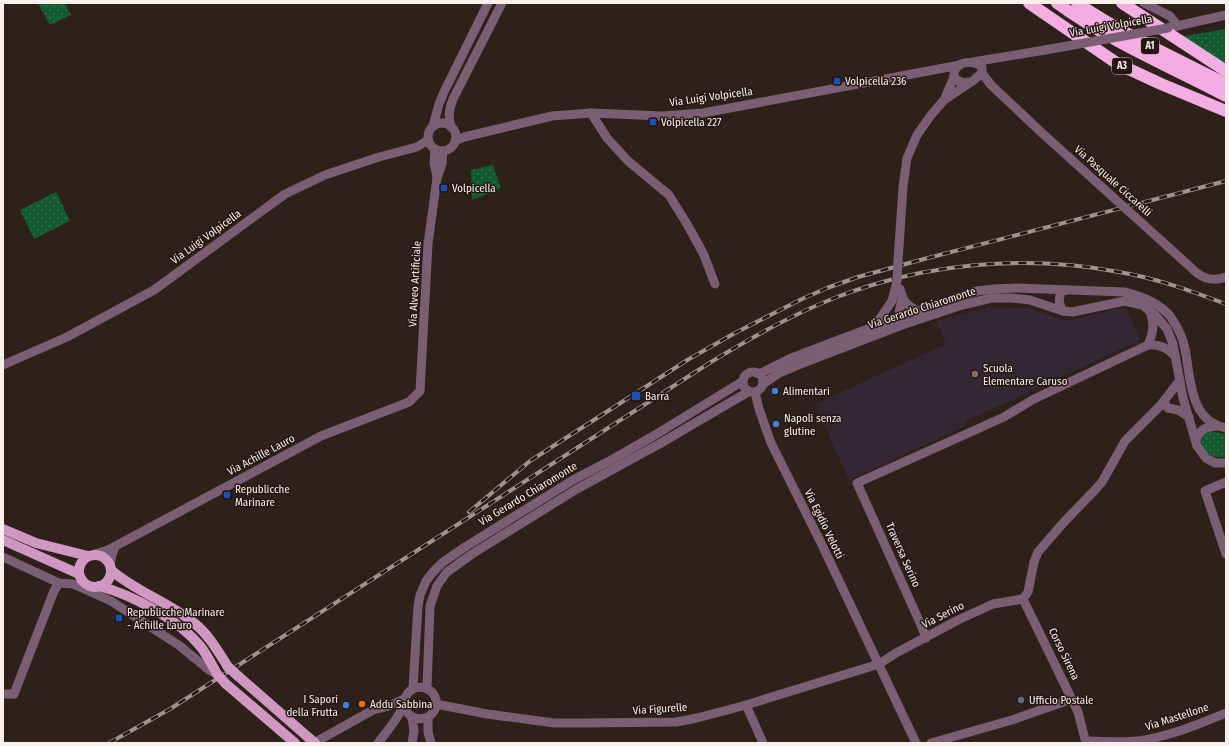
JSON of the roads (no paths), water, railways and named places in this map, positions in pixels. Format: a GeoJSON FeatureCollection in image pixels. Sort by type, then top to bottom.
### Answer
{"type":"FeatureCollection","features":[{"type":"Feature","properties":{"kind":"highway","name":"A3"},"geometry":{"type":"LineString","coordinates":[[1029,3],[1118,64],[1226,111]]}},
{"type":"Feature","properties":{"kind":"highway","name":"A1"},"geometry":{"type":"LineString","coordinates":[[1057,3],[1129,48],[1226,96]]}},
{"type":"Feature","properties":{"kind":"highway","name":"A1"},"geometry":{"type":"LineString","coordinates":[[1077,3],[1146,44],[1226,84]]}},
{"type":"Feature","properties":{"kind":"highway"},"geometry":{"type":"LineString","coordinates":[[1122,3],[1226,71]]}},
{"type":"Feature","properties":{"kind":"main road"},"geometry":{"type":"LineString","coordinates":[[3,529],[36,543],[103,557],[110,568],[133,586],[170,606],[196,624],[208,636],[228,667],[313,741]]}},
{"type":"Feature","properties":{"kind":"main road"},"geometry":{"type":"LineString","coordinates":[[3,540],[79,574]]}},
{"type":"Feature","properties":{"kind":"main road"},"geometry":{"type":"LineString","coordinates":[[92,555],[80,564],[79,574],[81,579],[86,584],[122,592],[167,618],[185,632],[201,648],[217,674],[226,684],[295,743]]}},
{"type":"Feature","properties":{"kind":"main road"},"geometry":{"type":"LineString","coordinates":[[99,586],[108,580],[110,568]]}},
{"type":"Feature","properties":{"kind":"street"},"geometry":{"type":"LineString","coordinates":[[488,3],[444,92],[433,126],[428,133],[428,140],[430,144],[439,150],[449,148],[453,134],[449,119],[449,112],[453,99],[502,3]]}},
{"type":"Feature","properties":{"kind":"street"},"geometry":{"type":"LineString","coordinates":[[1144,3],[1170,16],[1178,26]]}},
{"type":"Feature","properties":{"kind":"street","name":"Via Luigi Volpicella"},"geometry":{"type":"LineString","coordinates":[[973,62],[1168,28],[1226,15]]}},
{"type":"Feature","properties":{"kind":"street","name":"Via Luigi Volpicella"},"geometry":{"type":"LineString","coordinates":[[982,72],[999,58]]}},
{"type":"Feature","properties":{"kind":"street"},"geometry":{"type":"LineString","coordinates":[[917,311],[905,303],[898,287],[898,261],[903,187],[907,158],[917,135],[931,115],[944,100],[973,81],[982,72],[982,67],[973,62],[960,65],[956,69],[944,100]]}},
{"type":"Feature","properties":{"kind":"street","name":"Via Luigi Volpicella"},"geometry":{"type":"LineString","coordinates":[[453,134],[464,137],[552,116],[591,113],[662,116],[703,113],[960,65]]}},
{"type":"Feature","properties":{"kind":"street","name":"Via Luigi Volpicella"},"geometry":{"type":"LineString","coordinates":[[937,69],[946,70],[954,75]]}},
{"type":"Feature","properties":{"kind":"street","name":"Via Pasquale Ciccarelli"},"geometry":{"type":"LineString","coordinates":[[982,72],[991,85],[1042,133],[1197,273],[1209,279],[1226,277]]}},
{"type":"Feature","properties":{"kind":"street"},"geometry":{"type":"LineString","coordinates":[[954,75],[956,80],[964,83],[973,81]]}},
{"type":"Feature","properties":{"kind":"street","name":"Via Pasquale Ciccarelli"},"geometry":{"type":"LineString","coordinates":[[973,81],[991,85]]}},
{"type":"Feature","properties":{"kind":"street"},"geometry":{"type":"LineString","coordinates":[[591,113],[607,138],[628,161],[669,195],[688,224],[703,253],[715,284]]}},
{"type":"Feature","properties":{"kind":"street"},"geometry":{"type":"LineString","coordinates":[[433,126],[442,123],[453,134]]}},
{"type":"Feature","properties":{"kind":"street","name":"Via Luigi Volpicella"},"geometry":{"type":"LineString","coordinates":[[3,365],[67,337],[154,290],[284,194],[325,175],[417,147],[428,140]]}},
{"type":"Feature","properties":{"kind":"street","name":"Via Alveo Artificiale"},"geometry":{"type":"LineString","coordinates":[[420,391],[428,244],[437,178],[434,163],[439,150]]}},
{"type":"Feature","properties":{"kind":"street"},"geometry":{"type":"LineString","coordinates":[[874,328],[892,301],[898,287]]}},
{"type":"Feature","properties":{"kind":"street","name":"Via Gerardo Chiaromonte"},"geometry":{"type":"LineString","coordinates":[[763,384],[779,373],[917,311],[982,290],[1017,288],[1111,291],[1140,296],[1154,303],[1169,315],[1181,336],[1185,348],[1193,396],[1196,405],[1201,413],[1222,427]]}},
{"type":"Feature","properties":{"kind":"street"},"geometry":{"type":"LineString","coordinates":[[1063,311],[1059,302],[1059,297],[1061,292],[1066,290]]}},
{"type":"Feature","properties":{"kind":"street","name":"Via Gerardo Chiaromonte"},"geometry":{"type":"LineString","coordinates":[[758,374],[790,359],[900,319],[992,298],[1030,300],[1063,311],[1072,312],[1125,301],[1142,305],[1155,315],[1167,329],[1173,344],[1180,380],[1197,446],[1206,458],[1216,463],[1226,463]]}},
{"type":"Feature","properties":{"kind":"street"},"geometry":{"type":"LineString","coordinates":[[900,319],[902,299]]}},
{"type":"Feature","properties":{"kind":"street"},"geometry":{"type":"LineString","coordinates":[[892,301],[900,319]]}},
{"type":"Feature","properties":{"kind":"street"},"geometry":{"type":"LineString","coordinates":[[1149,310],[1153,321],[1153,328],[1148,345],[1155,344],[1161,346],[1168,349],[1175,356]]}},
{"type":"Feature","properties":{"kind":"street","name":"Traversa Serino"},"geometry":{"type":"LineString","coordinates":[[926,638],[857,483],[1004,417],[1034,399],[1148,345]]}},
{"type":"Feature","properties":{"kind":"street"},"geometry":{"type":"LineString","coordinates":[[752,372],[761,377],[763,384],[760,389],[752,392],[743,386],[742,381],[749,373],[752,372]]}},
{"type":"Feature","properties":{"kind":"street"},"geometry":{"type":"LineString","coordinates":[[1024,599],[1028,592],[1034,562],[1038,552],[1102,482],[1125,441],[1165,400],[1180,380]]}},
{"type":"Feature","properties":{"kind":"street","name":"Via Gerardo Chiaromonte"},"geometry":{"type":"LineString","coordinates":[[413,688],[420,594],[426,581],[442,562],[573,480],[649,439],[742,381]]}},
{"type":"Feature","properties":{"kind":"street","name":"Via Achille Lauro"},"geometry":{"type":"LineString","coordinates":[[92,555],[115,547],[321,436],[409,402],[420,391]]}},
{"type":"Feature","properties":{"kind":"street","name":"Via Gerardo Chiaromonte"},"geometry":{"type":"LineString","coordinates":[[427,688],[430,606],[437,586],[447,572],[472,554],[577,489],[752,392]]}},
{"type":"Feature","properties":{"kind":"street","name":"Via Egidio Velotti"},"geometry":{"type":"LineString","coordinates":[[752,392],[771,443],[916,743]]}},
{"type":"Feature","properties":{"kind":"street"},"geometry":{"type":"LineString","coordinates":[[1165,400],[1165,405],[1168,408],[1178,410],[1189,417]]}},
{"type":"Feature","properties":{"kind":"street"},"geometry":{"type":"LineString","coordinates":[[1196,441],[1197,436],[1206,427],[1222,427]]}},
{"type":"Feature","properties":{"kind":"street"},"geometry":{"type":"LineString","coordinates":[[1226,482],[1205,491],[1226,554]]}},
{"type":"Feature","properties":{"kind":"street"},"geometry":{"type":"LineString","coordinates":[[110,568],[115,547]]}},
{"type":"Feature","properties":{"kind":"street"},"geometry":{"type":"LineString","coordinates":[[3,557],[59,584],[73,584],[111,601],[180,646],[208,670],[217,674]]}},
{"type":"Feature","properties":{"kind":"street"},"geometry":{"type":"LineString","coordinates":[[3,694],[14,694],[54,591],[59,584]]}},
{"type":"Feature","properties":{"kind":"street","name":"Via Serino"},"geometry":{"type":"LineString","coordinates":[[879,664],[958,620],[993,604],[1024,599]]}},
{"type":"Feature","properties":{"kind":"street","name":"Corso Sirena"},"geometry":{"type":"LineString","coordinates":[[1024,599],[1078,712],[1086,742]]}},
{"type":"Feature","properties":{"kind":"street","name":"Via Figurelle"},"geometry":{"type":"LineString","coordinates":[[436,704],[524,720],[584,723],[676,722],[746,705],[879,664]]}},
{"type":"Feature","properties":{"kind":"street"},"geometry":{"type":"LineString","coordinates":[[313,741],[326,736],[373,710],[389,706],[406,708],[420,719],[428,717],[434,711],[436,704],[434,694],[427,688],[413,688],[409,691],[406,708],[414,731],[412,743]]}},
{"type":"Feature","properties":{"kind":"street"},"geometry":{"type":"LineString","coordinates":[[931,743],[1012,720],[1072,699]]}},
{"type":"Feature","properties":{"kind":"street"},"geometry":{"type":"LineString","coordinates":[[746,705],[763,743]]}},
{"type":"Feature","properties":{"kind":"street"},"geometry":{"type":"LineString","coordinates":[[378,743],[397,716],[406,708]]}},
{"type":"Feature","properties":{"kind":"street","name":"Via Mastellone"},"geometry":{"type":"LineString","coordinates":[[1086,742],[1136,741],[1150,739],[1226,713]]}},
{"type":"Feature","properties":{"kind":"street"},"geometry":{"type":"LineString","coordinates":[[428,717],[428,732],[431,743]]}},
{"type":"Feature","properties":{"kind":"railway"},"geometry":{"type":"LineString","coordinates":[[469,512],[530,461],[689,359],[735,333],[827,288],[858,277],[924,259],[1226,181]]}},
{"type":"Feature","properties":{"kind":"railway"},"geometry":{"type":"LineString","coordinates":[[109,743],[170,709],[711,362],[773,326],[837,297],[871,285],[941,269],[1012,263],[1084,267],[1133,275],[1173,285],[1226,304]]}},
{"type":"Feature","properties":{"kind":"place","name":"Volpicella 236"},"geometry":{"type":"Point","coordinates":[837,81]}},
{"type":"Feature","properties":{"kind":"place","name":"Volpicella 227"},"geometry":{"type":"Point","coordinates":[653,122]}},
{"type":"Feature","properties":{"kind":"place","name":"Volpicella"},"geometry":{"type":"Point","coordinates":[444,188]}},
{"type":"Feature","properties":{"kind":"place","name":"Scuola Elementare Caruso"},"geometry":{"type":"Point","coordinates":[975,374]}},
{"type":"Feature","properties":{"kind":"place","name":"Alimentari"},"geometry":{"type":"Point","coordinates":[775,391]}},
{"type":"Feature","properties":{"kind":"place","name":"Barra"},"geometry":{"type":"Point","coordinates":[636,396]}},
{"type":"Feature","properties":{"kind":"place","name":"Napoli senza glutine"},"geometry":{"type":"Point","coordinates":[776,424]}},
{"type":"Feature","properties":{"kind":"place","name":"Republicche Marinare"},"geometry":{"type":"Point","coordinates":[227,495]}},
{"type":"Feature","properties":{"kind":"place","name":"Republicche Marinare - Achille Lauro"},"geometry":{"type":"Point","coordinates":[119,618]}},
{"type":"Feature","properties":{"kind":"place","name":"Ufficio Postale"},"geometry":{"type":"Point","coordinates":[1021,700]}},
{"type":"Feature","properties":{"kind":"place","name":"Addu Sabbina"},"geometry":{"type":"Point","coordinates":[362,704]}},
{"type":"Feature","properties":{"kind":"place","name":"I Sapori della Frutta"},"geometry":{"type":"Point","coordinates":[346,705]}}]}
